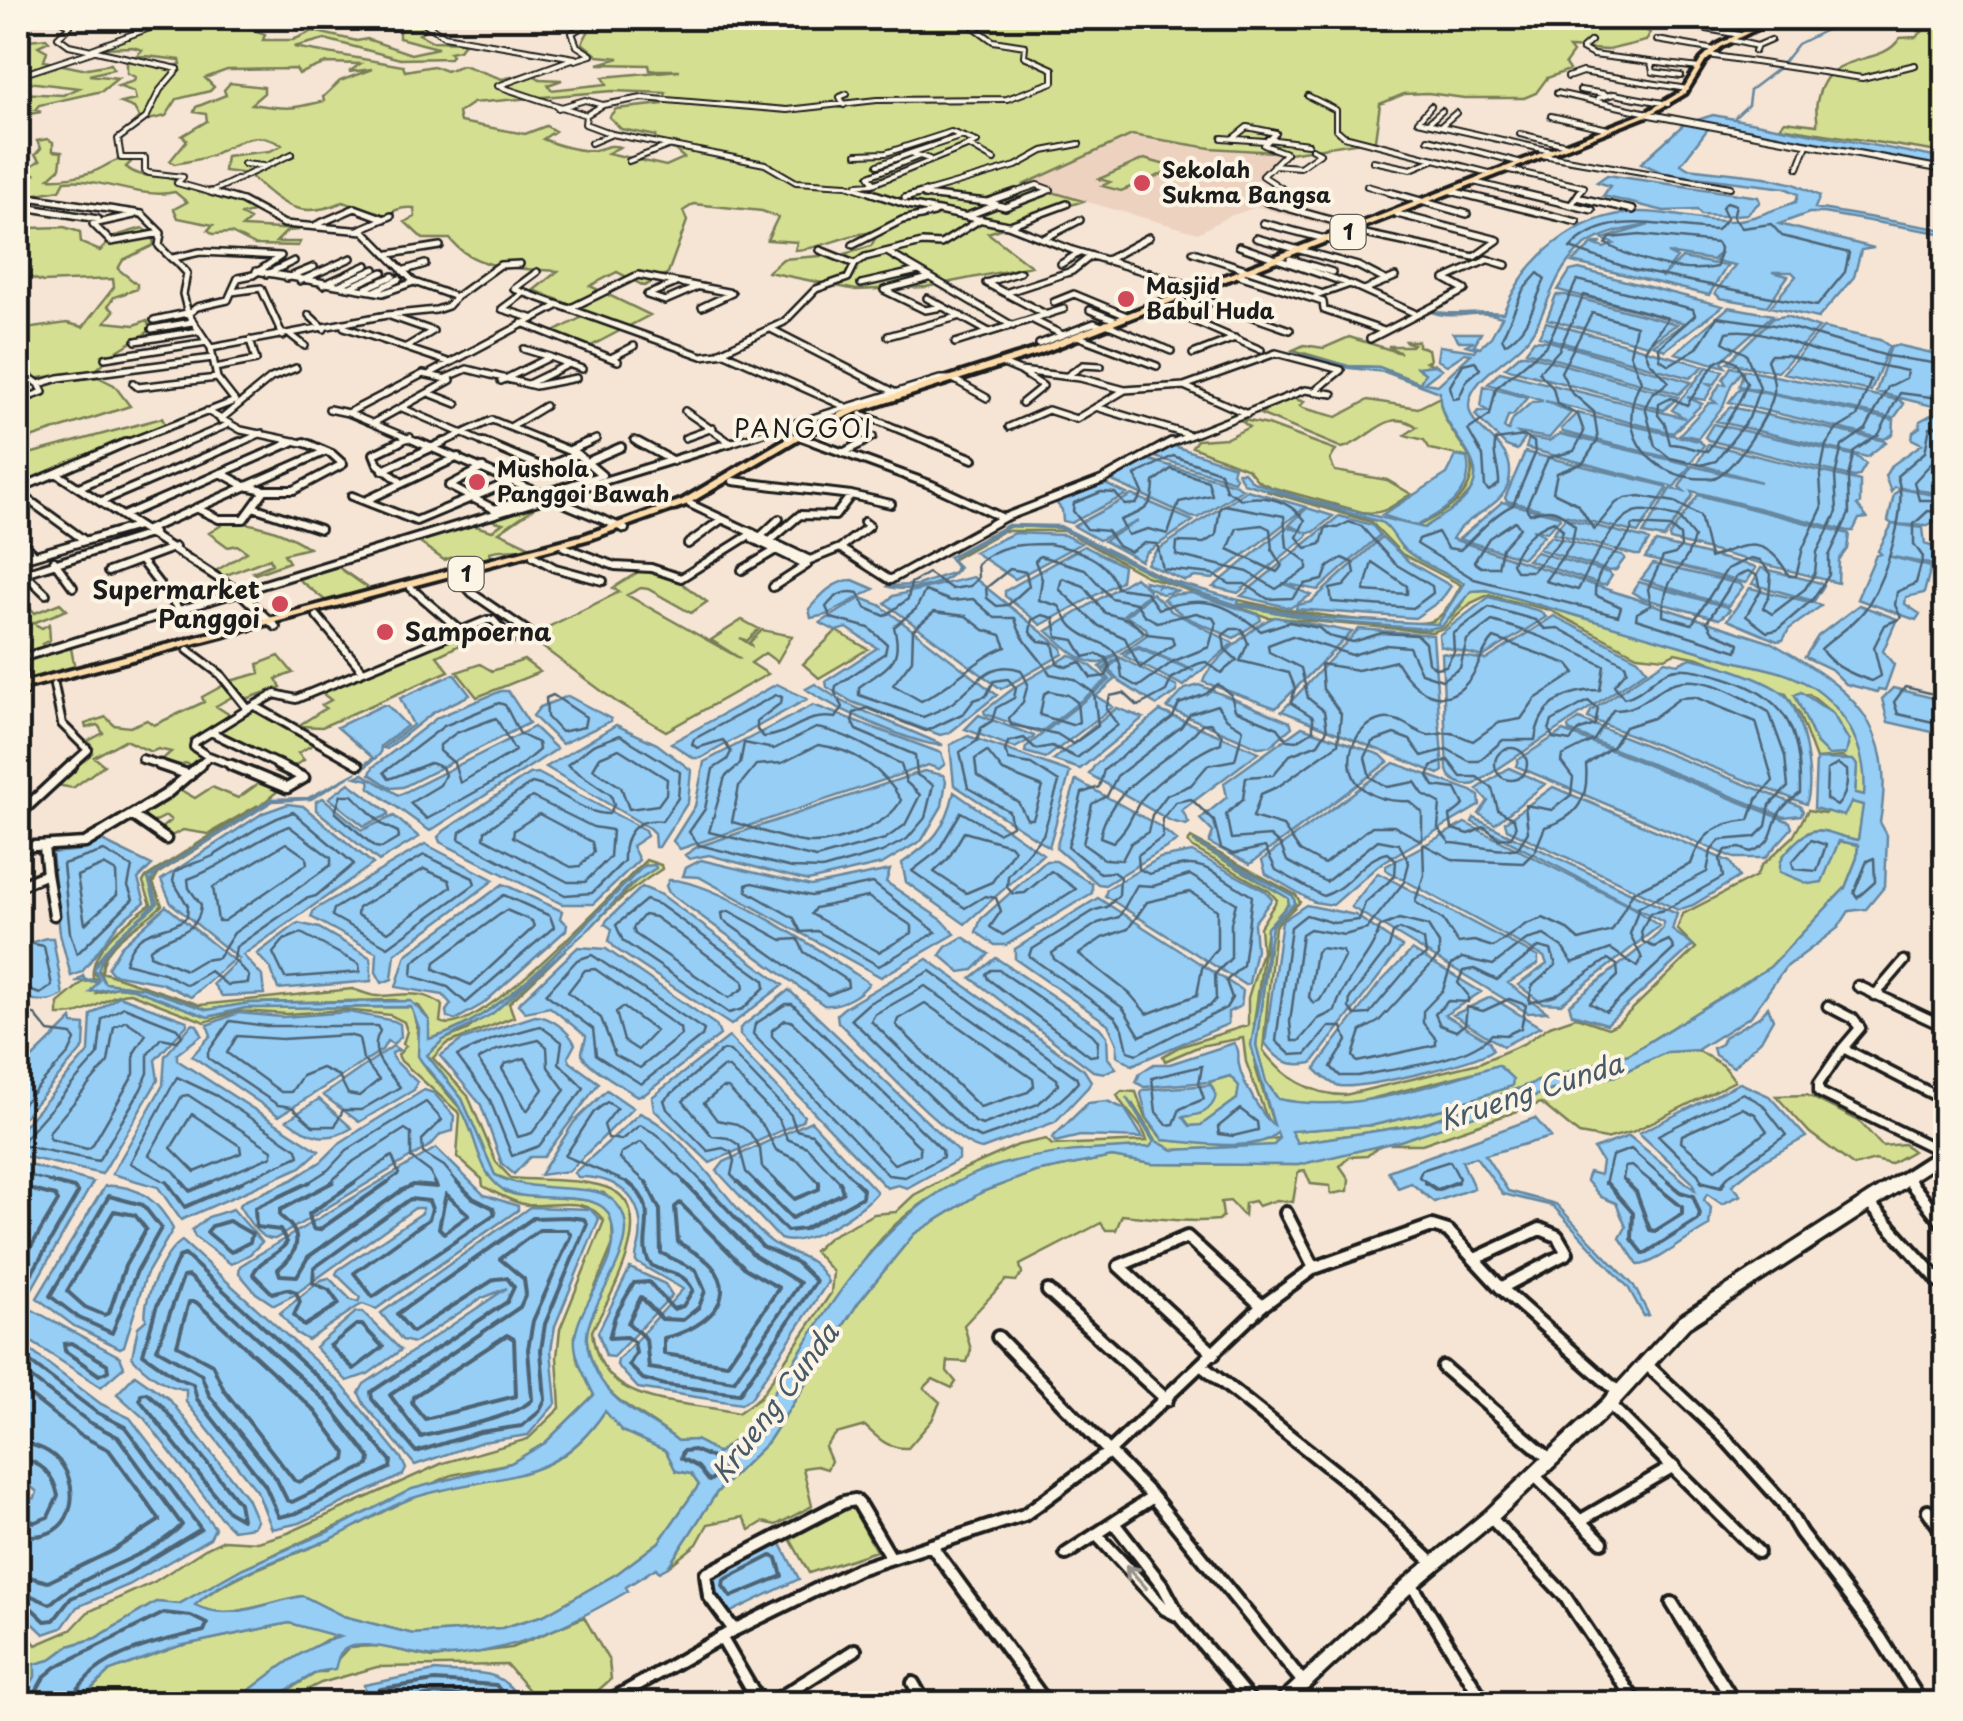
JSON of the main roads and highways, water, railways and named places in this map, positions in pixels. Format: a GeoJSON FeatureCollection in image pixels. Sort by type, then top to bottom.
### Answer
{"type":"FeatureCollection","features":[{"type":"Feature","properties":{"kind":"highway","name":"1"},"geometry":{"type":"LineString","coordinates":[[21,690],[318,616],[564,547],[690,504],[800,438],[868,405],[1003,364],[1304,251],[1648,113],[1687,89],[1712,52],[1772,19]]}},
{"type":"Feature","properties":{"kind":"highway","name":"1"},"geometry":{"type":"LineString","coordinates":[[800,438],[894,396]]}},
{"type":"Feature","properties":{"kind":"highway","name":"1"},"geometry":{"type":"LineString","coordinates":[[21,690],[188,650],[622,528],[733,481],[764,459]]}},
{"type":"Feature","properties":{"kind":"water","name":"Krueng Cunda"},"geometry":{"type":"Polygon","coordinates":[[[1713,115],[1945,159],[1945,166],[1719,124],[1707,130],[1681,164],[1794,184],[1820,196],[1815,208],[1945,230],[1945,234],[1823,213],[1809,213],[1779,224],[1874,248],[1861,250],[1854,277],[1818,318],[1770,307],[1796,276],[1792,272],[1772,272],[1788,276],[1767,306],[1720,298],[1715,293],[1735,265],[1715,261],[1721,252],[1712,260],[1667,253],[1677,258],[1661,278],[1682,258],[1727,266],[1709,295],[1572,262],[1594,243],[1602,243],[1596,245],[1604,248],[1614,244],[1603,239],[1649,225],[1593,240],[1568,262],[1532,333],[1483,378],[1471,395],[1471,414],[1506,456],[1509,481],[1499,498],[1452,539],[1772,643],[1846,694],[1874,734],[1882,759],[1880,822],[1887,835],[1885,886],[1866,909],[1849,911],[1838,928],[1785,968],[1751,1016],[1697,1050],[1667,1052],[1615,1076],[1555,1089],[1400,1141],[1298,1165],[1152,1164],[1112,1157],[1035,1172],[982,1192],[914,1234],[858,1303],[768,1442],[717,1492],[668,1567],[659,1572],[656,1568],[626,1587],[628,1591],[559,1627],[514,1644],[465,1655],[438,1657],[358,1645],[340,1654],[335,1669],[317,1672],[265,1703],[233,1703],[297,1656],[340,1637],[289,1623],[179,1646],[110,1671],[76,1703],[18,1703],[35,1677],[35,1664],[50,1660],[69,1646],[96,1638],[156,1602],[179,1604],[243,1568],[330,1531],[412,1489],[511,1463],[545,1443],[594,1395],[578,1360],[575,1337],[613,1247],[609,1215],[592,1202],[521,1196],[499,1187],[484,1168],[461,1109],[418,1056],[419,1028],[411,1007],[245,1008],[208,1017],[134,989],[117,987],[90,992],[98,981],[77,981],[83,976],[85,980],[99,979],[94,969],[106,950],[155,903],[148,878],[272,799],[308,798],[357,772],[311,799],[273,801],[157,873],[150,882],[158,903],[107,950],[98,971],[105,983],[143,988],[207,1010],[250,1003],[411,1001],[429,1020],[429,1039],[458,1029],[487,1012],[544,966],[644,866],[655,865],[492,1014],[443,1040],[427,1055],[462,1099],[495,1175],[523,1184],[598,1192],[621,1210],[626,1226],[624,1245],[590,1320],[587,1336],[593,1365],[604,1385],[633,1411],[678,1441],[696,1440],[718,1453],[744,1433],[759,1415],[828,1308],[881,1241],[911,1212],[946,1188],[984,1170],[1025,1159],[1087,1150],[1150,1147],[1154,1142],[1126,1097],[1156,1141],[1173,1150],[1274,1145],[1279,1138],[1277,1132],[1269,1139],[1241,1145],[1163,1140],[1147,1118],[1143,1090],[1211,1085],[1216,1096],[1208,1110],[1183,1117],[1190,1126],[1201,1125],[1237,1099],[1239,1086],[1230,1076],[1209,1082],[1144,1087],[1136,1082],[1140,1073],[1154,1064],[1170,1064],[1234,1043],[1248,1090],[1274,1125],[1251,1045],[1266,958],[1267,928],[1289,904],[1288,898],[1193,841],[1293,896],[1295,903],[1272,925],[1256,1045],[1266,1082],[1278,1099],[1306,1103],[1361,1101],[1498,1065],[1513,1079],[1512,1086],[1443,1109],[1374,1125],[1291,1131],[1297,1143],[1422,1124],[1544,1079],[1629,1054],[1770,967],[1845,888],[1857,858],[1858,845],[1839,841],[1822,882],[1809,884],[1780,872],[1784,854],[1814,831],[1858,840],[1863,805],[1852,802],[1844,816],[1814,808],[1816,759],[1853,760],[1857,765],[1855,793],[1864,795],[1862,763],[1852,732],[1834,706],[1798,679],[1486,590],[1471,591],[1442,626],[1428,629],[1322,621],[1237,605],[1170,583],[1060,528],[1011,526],[955,555],[952,560],[959,567],[954,574],[946,579],[915,588],[886,586],[918,585],[954,572],[956,567],[949,557],[1008,525],[1060,526],[1171,581],[1239,600],[1238,603],[1321,618],[1438,624],[1464,583],[1403,548],[1381,522],[1243,483],[1238,472],[1244,472],[1253,482],[1304,499],[1424,528],[1464,500],[1473,486],[1475,472],[1447,421],[1440,392],[1385,372],[1341,367],[1291,352],[1348,366],[1379,367],[1420,383],[1425,373],[1417,367],[1435,365],[1442,369],[1424,383],[1438,385],[1471,354],[1465,353],[1447,365],[1437,360],[1439,346],[1475,351],[1477,348],[1466,345],[1474,341],[1459,341],[1453,333],[1481,333],[1474,345],[1480,347],[1502,317],[1447,315],[1426,310],[1503,313],[1539,257],[1574,231],[1615,215],[1638,212],[1739,220],[1796,202],[1798,194],[1785,188],[1663,173],[1641,163],[1684,124],[1713,115]],[[605,1411],[565,1454],[543,1466],[405,1501],[333,1538],[242,1574],[195,1605],[208,1610],[235,1611],[303,1596],[343,1616],[413,1634],[502,1628],[544,1615],[618,1573],[659,1542],[699,1485],[691,1474],[676,1471],[666,1451],[622,1431],[605,1411]]]}},
{"type":"Feature","properties":{"kind":"water"},"geometry":{"type":"Polygon","coordinates":[[[1607,175],[1758,197],[1760,202],[1747,214],[1664,211],[1603,196],[1610,186],[1597,182],[1607,175]]]}},
{"type":"Feature","properties":{"kind":"water"},"geometry":{"type":"Polygon","coordinates":[[[1579,269],[1723,306],[1665,350],[1653,345],[1685,323],[1558,290],[1570,271],[1579,269]]]}},
{"type":"Feature","properties":{"kind":"water"},"geometry":{"type":"Polygon","coordinates":[[[1556,295],[1677,324],[1647,345],[1547,319],[1556,295]]]}},
{"type":"Feature","properties":{"kind":"water"},"geometry":{"type":"Polygon","coordinates":[[[1729,307],[1773,315],[1727,355],[1722,362],[1725,367],[1675,353],[1729,307]]]}},
{"type":"Feature","properties":{"kind":"water"},"geometry":{"type":"Polygon","coordinates":[[[1786,316],[1819,328],[1778,372],[1727,363],[1773,318],[1786,316]]]}},
{"type":"Feature","properties":{"kind":"water"},"geometry":{"type":"Polygon","coordinates":[[[1546,322],[1704,366],[1690,378],[1539,336],[1546,322]]]}},
{"type":"Feature","properties":{"kind":"water"},"geometry":{"type":"Polygon","coordinates":[[[1823,328],[1880,340],[1889,346],[1871,391],[1783,373],[1823,328]]]}},
{"type":"Feature","properties":{"kind":"water"},"geometry":{"type":"Polygon","coordinates":[[[1534,340],[1691,382],[1679,394],[1526,351],[1534,340]]]}},
{"type":"Feature","properties":{"kind":"water"},"geometry":{"type":"Polygon","coordinates":[[[1891,346],[1945,356],[1945,409],[1876,392],[1891,346]]]}},
{"type":"Feature","properties":{"kind":"water"},"geometry":{"type":"Polygon","coordinates":[[[1521,354],[1678,397],[1664,410],[1505,368],[1521,354]]]}},
{"type":"Feature","properties":{"kind":"water"},"geometry":{"type":"Polygon","coordinates":[[[1707,367],[1723,371],[1715,384],[1705,383],[1713,387],[1705,400],[1687,397],[1702,404],[1673,433],[1545,401],[1571,413],[1549,438],[1518,433],[1525,439],[1517,450],[1506,446],[1475,415],[1478,411],[1490,412],[1481,407],[1484,386],[1527,398],[1508,416],[1504,428],[1508,431],[1513,419],[1532,402],[1543,401],[1488,384],[1500,372],[1685,418],[1672,410],[1707,367]]]}},
{"type":"Feature","properties":{"kind":"water"},"geometry":{"type":"Polygon","coordinates":[[[1731,367],[1742,370],[1723,406],[1698,438],[1680,434],[1709,403],[1717,403],[1711,399],[1720,384],[1726,384],[1723,379],[1731,367]]]}},
{"type":"Feature","properties":{"kind":"water"},"geometry":{"type":"Polygon","coordinates":[[[1744,370],[1904,404],[1894,418],[1739,386],[1744,370]]]}},
{"type":"Feature","properties":{"kind":"water"},"geometry":{"type":"Polygon","coordinates":[[[1740,388],[1894,420],[1893,434],[1884,439],[1729,402],[1740,388]]]}},
{"type":"Feature","properties":{"kind":"water"},"geometry":{"type":"Polygon","coordinates":[[[1730,407],[1886,442],[1867,457],[1716,421],[1730,407]]]}},
{"type":"Feature","properties":{"kind":"water"},"geometry":{"type":"Polygon","coordinates":[[[1577,413],[1704,445],[1691,462],[1686,462],[1563,432],[1561,429],[1577,413]]]}},
{"type":"Feature","properties":{"kind":"water"},"geometry":{"type":"Polygon","coordinates":[[[1931,415],[1945,415],[1945,494],[1894,487],[1891,492],[1885,476],[1891,466],[1922,444],[1912,439],[1913,432],[1920,427],[1920,421],[1931,415]]]}},
{"type":"Feature","properties":{"kind":"water"},"geometry":{"type":"Polygon","coordinates":[[[1713,424],[1856,456],[1866,464],[1854,477],[1708,440],[1705,437],[1713,424]]]}},
{"type":"Feature","properties":{"kind":"water"},"geometry":{"type":"Polygon","coordinates":[[[1560,434],[1690,466],[1674,487],[1526,448],[1529,438],[1549,441],[1560,434]]]}},
{"type":"Feature","properties":{"kind":"water"},"geometry":{"type":"Polygon","coordinates":[[[1708,444],[1860,481],[1857,505],[1867,518],[1859,519],[1853,531],[1848,531],[1691,491],[1693,495],[1664,538],[1643,534],[1670,489],[1684,491],[1679,487],[1692,466],[1761,482],[1697,464],[1708,444]]]}},
{"type":"Feature","properties":{"kind":"water"},"geometry":{"type":"Polygon","coordinates":[[[1171,445],[1234,466],[1234,481],[1151,456],[1171,445]]]}},
{"type":"Feature","properties":{"kind":"water"},"geometry":{"type":"Polygon","coordinates":[[[1525,452],[1667,489],[1638,533],[1507,501],[1525,452]]]}},
{"type":"Feature","properties":{"kind":"water"},"geometry":{"type":"Polygon","coordinates":[[[1456,456],[1467,458],[1467,482],[1446,508],[1416,526],[1382,515],[1447,474],[1456,456]]]}},
{"type":"Feature","properties":{"kind":"water"},"geometry":{"type":"Polygon","coordinates":[[[1146,459],[1243,489],[1198,518],[1191,517],[1110,480],[1146,459]]]}},
{"type":"Feature","properties":{"kind":"water"},"geometry":{"type":"Polygon","coordinates":[[[1101,482],[1127,494],[1071,523],[1063,521],[1062,510],[1055,501],[1101,482]]]}},
{"type":"Feature","properties":{"kind":"water"},"geometry":{"type":"Polygon","coordinates":[[[1901,489],[1945,497],[1945,524],[1936,520],[1928,526],[1888,521],[1894,494],[1901,489]]]}},
{"type":"Feature","properties":{"kind":"water"},"geometry":{"type":"Polygon","coordinates":[[[1247,490],[1306,507],[1213,579],[1195,577],[1185,581],[1147,564],[1156,551],[1247,490]]]}},
{"type":"Feature","properties":{"kind":"water"},"geometry":{"type":"Polygon","coordinates":[[[1132,495],[1193,521],[1146,553],[1141,561],[1104,541],[1138,521],[1099,540],[1074,526],[1132,495]]]}},
{"type":"Feature","properties":{"kind":"water"},"geometry":{"type":"Polygon","coordinates":[[[1698,495],[1849,534],[1847,549],[1839,560],[1838,583],[1670,540],[1698,495]]]}},
{"type":"Feature","properties":{"kind":"water"},"geometry":{"type":"Polygon","coordinates":[[[1502,502],[1560,518],[1547,532],[1532,529],[1544,535],[1523,558],[1459,539],[1502,502]]]}},
{"type":"Feature","properties":{"kind":"water"},"geometry":{"type":"Polygon","coordinates":[[[1307,508],[1333,516],[1314,532],[1307,532],[1238,593],[1213,587],[1286,527],[1305,532],[1289,525],[1307,508]]]}},
{"type":"Feature","properties":{"kind":"water"},"geometry":{"type":"Polygon","coordinates":[[[1339,516],[1372,525],[1380,535],[1318,590],[1282,583],[1311,595],[1290,608],[1241,596],[1339,516]]]}},
{"type":"Feature","properties":{"kind":"water"},"geometry":{"type":"Polygon","coordinates":[[[1565,518],[1649,541],[1640,555],[1635,555],[1553,533],[1565,518]]]}},
{"type":"Feature","properties":{"kind":"water"},"geometry":{"type":"Polygon","coordinates":[[[1892,524],[1923,528],[1925,544],[1945,551],[1945,567],[1888,556],[1931,567],[1924,593],[1906,597],[1905,604],[1920,614],[1916,620],[1857,599],[1892,524]]]}},
{"type":"Feature","properties":{"kind":"water"},"geometry":{"type":"Polygon","coordinates":[[[1014,533],[1064,535],[1081,543],[1015,579],[974,552],[1014,533]]]}},
{"type":"Feature","properties":{"kind":"water"},"geometry":{"type":"Polygon","coordinates":[[[1551,536],[1625,558],[1616,570],[1610,571],[1538,549],[1551,536]]]}},
{"type":"Feature","properties":{"kind":"water"},"geometry":{"type":"Polygon","coordinates":[[[1382,537],[1409,562],[1451,586],[1441,600],[1415,618],[1296,609],[1297,605],[1311,602],[1382,537]]]}},
{"type":"Feature","properties":{"kind":"water"},"geometry":{"type":"Polygon","coordinates":[[[1656,542],[1756,568],[1746,583],[1645,558],[1656,542]]]}},
{"type":"Feature","properties":{"kind":"water"},"geometry":{"type":"Polygon","coordinates":[[[1084,546],[1123,566],[1121,581],[1041,625],[1005,596],[1005,591],[1084,546]]]}},
{"type":"Feature","properties":{"kind":"water"},"geometry":{"type":"Polygon","coordinates":[[[1536,552],[1612,576],[1602,585],[1527,560],[1536,552]]]}},
{"type":"Feature","properties":{"kind":"water"},"geometry":{"type":"Polygon","coordinates":[[[1653,564],[1743,587],[1728,606],[1641,579],[1653,564]]]}},
{"type":"Feature","properties":{"kind":"water"},"geometry":{"type":"Polygon","coordinates":[[[1761,568],[1824,585],[1814,601],[1752,584],[1761,568]]]}},
{"type":"Feature","properties":{"kind":"water"},"geometry":{"type":"Polygon","coordinates":[[[973,577],[1062,648],[1063,654],[1001,689],[885,603],[893,596],[973,577]]]}},
{"type":"Feature","properties":{"kind":"water"},"geometry":{"type":"Polygon","coordinates":[[[1135,577],[1146,587],[1144,581],[1159,584],[1156,588],[1161,585],[1177,591],[1162,594],[1148,587],[1149,593],[1121,617],[1142,629],[1143,634],[1101,663],[1079,657],[1047,631],[1135,577]]]}},
{"type":"Feature","properties":{"kind":"water"},"geometry":{"type":"Polygon","coordinates":[[[853,580],[874,589],[826,615],[811,618],[809,609],[823,594],[834,585],[853,580]]]}},
{"type":"Feature","properties":{"kind":"water"},"geometry":{"type":"Polygon","coordinates":[[[1639,582],[1730,610],[1719,619],[1642,598],[1632,592],[1639,582]]]}},
{"type":"Feature","properties":{"kind":"water"},"geometry":{"type":"Polygon","coordinates":[[[1750,588],[1821,606],[1777,641],[1727,620],[1750,588]]]}},
{"type":"Feature","properties":{"kind":"water"},"geometry":{"type":"Polygon","coordinates":[[[1152,593],[1171,611],[1233,643],[1184,686],[1124,656],[1137,648],[1194,671],[1139,646],[1120,654],[1148,634],[1146,628],[1126,616],[1152,593]]]}},
{"type":"Feature","properties":{"kind":"water"},"geometry":{"type":"Polygon","coordinates":[[[1192,593],[1259,615],[1261,620],[1234,638],[1185,617],[1163,599],[1192,593]]]}},
{"type":"Feature","properties":{"kind":"water"},"geometry":{"type":"Polygon","coordinates":[[[1489,597],[1540,611],[1546,617],[1483,657],[1440,646],[1439,635],[1489,597]]]}},
{"type":"Feature","properties":{"kind":"water"},"geometry":{"type":"Polygon","coordinates":[[[861,598],[880,605],[997,695],[949,733],[940,735],[852,702],[827,687],[826,681],[877,648],[847,628],[836,631],[820,623],[861,598]]]}},
{"type":"Feature","properties":{"kind":"water"},"geometry":{"type":"Polygon","coordinates":[[[1859,605],[1897,619],[1883,651],[1894,665],[1885,690],[1877,692],[1846,684],[1831,669],[1805,657],[1818,636],[1859,605]]]}},
{"type":"Feature","properties":{"kind":"water"},"geometry":{"type":"Polygon","coordinates":[[[1554,616],[1638,659],[1647,670],[1475,784],[1454,780],[1447,770],[1442,653],[1486,660],[1554,616]]]}},
{"type":"Feature","properties":{"kind":"water"},"geometry":{"type":"Polygon","coordinates":[[[1275,617],[1352,632],[1276,708],[1203,682],[1234,645],[1275,617]]]}},
{"type":"Feature","properties":{"kind":"water"},"geometry":{"type":"Polygon","coordinates":[[[1359,629],[1433,635],[1443,771],[1439,774],[1282,711],[1359,629]]]}},
{"type":"Feature","properties":{"kind":"water"},"geometry":{"type":"Polygon","coordinates":[[[1070,655],[1107,680],[1040,733],[985,714],[1018,685],[1070,655]]]}},
{"type":"Feature","properties":{"kind":"water"},"geometry":{"type":"Polygon","coordinates":[[[1115,655],[1119,657],[1104,668],[1116,679],[1096,696],[1113,707],[1046,758],[1025,752],[1026,747],[1110,680],[1100,667],[1115,655]]]}},
{"type":"Feature","properties":{"kind":"water"},"geometry":{"type":"Polygon","coordinates":[[[1121,658],[1177,687],[1177,692],[1157,705],[1120,682],[1108,668],[1121,658]]]}},
{"type":"Feature","properties":{"kind":"water"},"geometry":{"type":"Polygon","coordinates":[[[1691,658],[1755,679],[1787,697],[1798,718],[1806,749],[1806,804],[1588,718],[1591,711],[1665,661],[1678,664],[1691,658]]]}},
{"type":"Feature","properties":{"kind":"water"},"geometry":{"type":"Polygon","coordinates":[[[454,674],[470,695],[434,712],[387,749],[383,748],[413,725],[400,698],[454,674]]]}},
{"type":"Feature","properties":{"kind":"water"},"geometry":{"type":"Polygon","coordinates":[[[777,684],[807,699],[701,758],[693,758],[671,743],[777,684]]]}},
{"type":"Feature","properties":{"kind":"water"},"geometry":{"type":"Polygon","coordinates":[[[815,684],[845,703],[943,745],[914,739],[852,714],[806,689],[815,684]]]}},
{"type":"Feature","properties":{"kind":"water"},"geometry":{"type":"Polygon","coordinates":[[[1199,685],[1290,722],[1292,727],[1270,746],[1258,747],[1167,708],[1185,689],[1199,685]]]}},
{"type":"Feature","properties":{"kind":"water"},"geometry":{"type":"Polygon","coordinates":[[[1893,688],[1945,701],[1945,735],[1888,722],[1882,699],[1893,688]]]}},
{"type":"Feature","properties":{"kind":"water"},"geometry":{"type":"Polygon","coordinates":[[[508,691],[529,723],[403,787],[391,788],[370,774],[373,767],[438,717],[508,691]]]}},
{"type":"Feature","properties":{"kind":"water"},"geometry":{"type":"Polygon","coordinates":[[[1801,692],[1833,714],[1849,741],[1846,754],[1828,755],[1817,744],[1795,695],[1801,692]]]}},
{"type":"Feature","properties":{"kind":"water"},"geometry":{"type":"Polygon","coordinates":[[[568,696],[611,721],[562,744],[533,716],[540,707],[568,696]]]}},
{"type":"Feature","properties":{"kind":"water"},"geometry":{"type":"Polygon","coordinates":[[[383,705],[407,726],[381,746],[380,754],[362,770],[359,768],[373,758],[337,727],[383,705]]]}},
{"type":"Feature","properties":{"kind":"water"},"geometry":{"type":"Polygon","coordinates":[[[813,705],[941,753],[945,764],[939,769],[928,765],[680,849],[673,841],[695,806],[704,762],[813,705]]]}},
{"type":"Feature","properties":{"kind":"water"},"geometry":{"type":"Polygon","coordinates":[[[1117,708],[1143,718],[1080,769],[1053,760],[1117,708]]]}},
{"type":"Feature","properties":{"kind":"water"},"geometry":{"type":"Polygon","coordinates":[[[1160,711],[1259,752],[1182,810],[1189,823],[1186,825],[1171,821],[1089,774],[1160,711]]]}},
{"type":"Feature","properties":{"kind":"water"},"geometry":{"type":"Polygon","coordinates":[[[979,715],[1034,736],[1015,748],[965,729],[979,715]]]}},
{"type":"Feature","properties":{"kind":"water"},"geometry":{"type":"Polygon","coordinates":[[[1579,719],[1800,806],[1803,811],[1801,815],[1784,817],[1569,731],[1568,727],[1579,719]]]}},
{"type":"Feature","properties":{"kind":"water"},"geometry":{"type":"Polygon","coordinates":[[[616,725],[657,744],[691,770],[688,802],[659,847],[655,847],[654,833],[649,828],[546,767],[616,725]]]}},
{"type":"Feature","properties":{"kind":"water"},"geometry":{"type":"Polygon","coordinates":[[[534,727],[557,749],[430,831],[370,788],[369,780],[356,777],[363,774],[399,795],[534,727]]]}},
{"type":"Feature","properties":{"kind":"water"},"geometry":{"type":"Polygon","coordinates":[[[1302,727],[1381,755],[1388,762],[1250,864],[1209,843],[1213,832],[1200,819],[1227,797],[1224,783],[1302,727]]]}},
{"type":"Feature","properties":{"kind":"water"},"geometry":{"type":"Polygon","coordinates":[[[1563,731],[1790,822],[1792,828],[1765,858],[1734,858],[1516,766],[1518,760],[1563,731]]]}},
{"type":"Feature","properties":{"kind":"water"},"geometry":{"type":"Polygon","coordinates":[[[968,736],[1070,772],[1049,847],[954,785],[950,745],[968,736]]]}},
{"type":"Feature","properties":{"kind":"water"},"geometry":{"type":"Polygon","coordinates":[[[1394,763],[1472,791],[1479,796],[1480,805],[1380,864],[1333,905],[1314,902],[1266,874],[1262,860],[1394,763]]]}},
{"type":"Feature","properties":{"kind":"water"},"geometry":{"type":"Polygon","coordinates":[[[1509,768],[1545,784],[1495,824],[1479,814],[1488,801],[1477,789],[1509,768]]]}},
{"type":"Feature","properties":{"kind":"water"},"geometry":{"type":"Polygon","coordinates":[[[924,771],[943,775],[946,781],[942,806],[922,840],[882,864],[808,881],[709,855],[689,859],[685,855],[697,847],[924,771]]]}},
{"type":"Feature","properties":{"kind":"water"},"geometry":{"type":"Polygon","coordinates":[[[538,773],[645,830],[647,836],[632,846],[639,860],[593,904],[562,904],[440,842],[438,837],[444,831],[529,774],[538,773]]]}},
{"type":"Feature","properties":{"kind":"water"},"geometry":{"type":"Polygon","coordinates":[[[1076,780],[1159,826],[1177,841],[1105,885],[1098,884],[1056,848],[1076,780]]]}},
{"type":"Feature","properties":{"kind":"water"},"geometry":{"type":"Polygon","coordinates":[[[349,783],[388,815],[364,826],[329,798],[349,783]]]}},
{"type":"Feature","properties":{"kind":"water"},"geometry":{"type":"Polygon","coordinates":[[[1553,787],[1730,862],[1739,877],[1678,910],[1507,829],[1505,822],[1553,787]]]}},
{"type":"Feature","properties":{"kind":"water"},"geometry":{"type":"Polygon","coordinates":[[[954,792],[1043,854],[965,924],[906,882],[902,863],[936,834],[947,816],[954,792]]]}},
{"type":"Feature","properties":{"kind":"water"},"geometry":{"type":"Polygon","coordinates":[[[323,798],[362,830],[394,816],[419,837],[379,861],[316,810],[316,801],[323,798]]]}},
{"type":"Feature","properties":{"kind":"water"},"geometry":{"type":"Polygon","coordinates":[[[288,804],[303,806],[373,864],[243,955],[262,976],[264,994],[222,996],[213,984],[239,959],[171,903],[161,880],[263,813],[288,804]]]}},
{"type":"Feature","properties":{"kind":"water"},"geometry":{"type":"Polygon","coordinates":[[[1474,818],[1677,914],[1672,930],[1693,945],[1607,1024],[1572,1014],[1569,1005],[1657,935],[1663,922],[1472,822],[1474,818]]]}},
{"type":"Feature","properties":{"kind":"water"},"geometry":{"type":"Polygon","coordinates":[[[1465,823],[1633,908],[1659,926],[1561,1004],[1542,1003],[1518,985],[1547,964],[1544,957],[1386,870],[1386,866],[1465,823]]]}},
{"type":"Feature","properties":{"kind":"water"},"geometry":{"type":"Polygon","coordinates":[[[100,840],[152,865],[138,879],[145,902],[119,923],[82,972],[71,976],[60,934],[52,853],[82,850],[100,840]]]}},
{"type":"Feature","properties":{"kind":"water"},"geometry":{"type":"Polygon","coordinates":[[[425,844],[494,880],[395,954],[392,979],[382,983],[376,972],[377,953],[311,917],[314,910],[425,844]]]}},
{"type":"Feature","properties":{"kind":"water"},"geometry":{"type":"Polygon","coordinates":[[[1192,852],[1265,891],[1272,899],[1254,923],[1256,950],[1249,983],[1245,985],[1105,896],[1107,889],[1160,858],[1192,852]]]}},
{"type":"Feature","properties":{"kind":"water"},"geometry":{"type":"Polygon","coordinates":[[[701,860],[811,886],[890,870],[886,882],[942,920],[955,934],[881,977],[699,877],[683,876],[686,868],[701,860]]]}},
{"type":"Feature","properties":{"kind":"water"},"geometry":{"type":"Polygon","coordinates":[[[1046,861],[1056,861],[1092,884],[1092,893],[1006,945],[995,945],[976,932],[981,919],[1046,861]]]}},
{"type":"Feature","properties":{"kind":"water"},"geometry":{"type":"Polygon","coordinates":[[[1378,873],[1538,957],[1538,964],[1508,983],[1547,1012],[1528,1013],[1351,907],[1378,873]]]}},
{"type":"Feature","properties":{"kind":"water"},"geometry":{"type":"Polygon","coordinates":[[[669,880],[689,883],[741,905],[869,983],[849,999],[824,1005],[669,893],[669,880]]]}},
{"type":"Feature","properties":{"kind":"water"},"geometry":{"type":"Polygon","coordinates":[[[503,884],[562,911],[560,918],[567,924],[566,930],[483,1004],[455,1020],[447,1017],[451,1004],[443,995],[396,987],[406,955],[503,884]]]}},
{"type":"Feature","properties":{"kind":"water"},"geometry":{"type":"Polygon","coordinates":[[[642,887],[662,895],[783,985],[731,1025],[616,949],[609,941],[612,929],[605,924],[642,887]]]}},
{"type":"Feature","properties":{"kind":"water"},"geometry":{"type":"Polygon","coordinates":[[[1098,898],[1243,991],[1241,1006],[1228,1012],[1228,1024],[1132,1065],[1117,1056],[1117,1044],[1108,1024],[1015,959],[1015,949],[1098,898]]]}},
{"type":"Feature","properties":{"kind":"water"},"geometry":{"type":"Polygon","coordinates":[[[1306,905],[1355,915],[1402,947],[1312,1063],[1297,1064],[1280,1059],[1265,1043],[1282,921],[1306,905]]]}},
{"type":"Feature","properties":{"kind":"water"},"geometry":{"type":"Polygon","coordinates":[[[166,906],[233,960],[191,997],[161,983],[113,974],[108,968],[121,946],[166,906]]]}},
{"type":"Feature","properties":{"kind":"water"},"geometry":{"type":"Polygon","coordinates":[[[298,923],[319,928],[371,958],[371,981],[278,989],[271,969],[257,954],[298,923]]]}},
{"type":"Feature","properties":{"kind":"water"},"geometry":{"type":"Polygon","coordinates":[[[963,937],[989,954],[973,970],[960,972],[940,955],[963,937]]]}},
{"type":"Feature","properties":{"kind":"water"},"geometry":{"type":"Polygon","coordinates":[[[53,938],[63,995],[52,1000],[34,1000],[18,993],[18,947],[53,938]]]}},
{"type":"Feature","properties":{"kind":"water"},"geometry":{"type":"Polygon","coordinates":[[[578,947],[606,949],[716,1025],[720,1035],[645,1094],[637,1096],[584,1058],[586,1036],[550,1007],[525,1012],[518,1004],[578,947]]]}},
{"type":"Feature","properties":{"kind":"water"},"geometry":{"type":"Polygon","coordinates":[[[1412,950],[1481,992],[1445,1015],[1489,1041],[1493,1050],[1464,1062],[1394,1079],[1352,1086],[1330,1082],[1315,1069],[1378,985],[1412,950]]]}},
{"type":"Feature","properties":{"kind":"water"},"geometry":{"type":"Polygon","coordinates":[[[996,958],[1099,1027],[1107,1036],[1108,1058],[1116,1068],[1105,1073],[1093,1071],[971,978],[996,958]]]}},
{"type":"Feature","properties":{"kind":"water"},"geometry":{"type":"Polygon","coordinates":[[[927,959],[1084,1070],[1091,1081],[1088,1087],[1055,1122],[982,1149],[968,1143],[930,1114],[838,1022],[837,1014],[844,1008],[927,959]]]}},
{"type":"Feature","properties":{"kind":"water"},"geometry":{"type":"Polygon","coordinates":[[[789,990],[959,1152],[959,1159],[907,1188],[887,1188],[740,1035],[740,1028],[789,990]]]}},
{"type":"Feature","properties":{"kind":"water"},"geometry":{"type":"Polygon","coordinates":[[[119,996],[187,1021],[187,1025],[155,1060],[158,1080],[102,1174],[18,1155],[18,1133],[89,1051],[91,1015],[119,996]]]}},
{"type":"Feature","properties":{"kind":"water"},"geometry":{"type":"Polygon","coordinates":[[[1491,997],[1540,1027],[1503,1046],[1453,1015],[1491,997]]]}},
{"type":"Feature","properties":{"kind":"water"},"geometry":{"type":"Polygon","coordinates":[[[1768,1007],[1773,1019],[1761,1040],[1733,1067],[1715,1055],[1713,1048],[1724,1037],[1759,1017],[1768,1007]]]}},
{"type":"Feature","properties":{"kind":"water"},"geometry":{"type":"Polygon","coordinates":[[[349,1012],[394,1021],[400,1024],[401,1037],[393,1044],[387,1041],[382,1050],[279,1116],[192,1056],[211,1035],[207,1025],[238,1013],[282,1017],[349,1012]]]}},
{"type":"Feature","properties":{"kind":"water"},"geometry":{"type":"Polygon","coordinates":[[[535,1016],[552,1021],[568,1034],[575,1044],[568,1057],[570,1062],[599,1083],[544,1157],[530,1157],[514,1174],[502,1164],[481,1105],[440,1056],[462,1040],[535,1016]]]}},
{"type":"Feature","properties":{"kind":"water"},"geometry":{"type":"Polygon","coordinates":[[[72,1019],[73,1024],[85,1025],[84,1047],[18,1124],[18,1072],[72,1019]]]}},
{"type":"Feature","properties":{"kind":"water"},"geometry":{"type":"Polygon","coordinates":[[[192,1024],[197,1025],[202,1035],[177,1054],[177,1060],[319,1151],[301,1167],[181,1220],[158,1187],[112,1174],[163,1085],[165,1056],[192,1024]]]}},
{"type":"Feature","properties":{"kind":"water"},"geometry":{"type":"Polygon","coordinates":[[[729,1037],[804,1116],[802,1121],[710,1163],[654,1110],[652,1097],[729,1037]]]}},
{"type":"Feature","properties":{"kind":"water"},"geometry":{"type":"Polygon","coordinates":[[[393,1046],[399,1050],[392,1053],[393,1059],[417,1082],[414,1090],[359,1122],[323,1095],[393,1046]]]}},
{"type":"Feature","properties":{"kind":"water"},"geometry":{"type":"Polygon","coordinates":[[[1740,1083],[1769,1096],[1806,1137],[1761,1162],[1732,1185],[1741,1195],[1722,1204],[1707,1194],[1704,1200],[1711,1208],[1709,1226],[1664,1255],[1638,1265],[1620,1238],[1626,1227],[1616,1203],[1601,1197],[1586,1180],[1589,1172],[1600,1175],[1602,1162],[1594,1149],[1629,1136],[1695,1190],[1692,1182],[1639,1133],[1740,1083]]]}},
{"type":"Feature","properties":{"kind":"water"},"geometry":{"type":"Polygon","coordinates":[[[424,1090],[434,1093],[454,1116],[453,1131],[441,1134],[431,1145],[275,1239],[254,1228],[239,1206],[244,1201],[292,1180],[322,1161],[341,1142],[424,1090]]]}},
{"type":"Feature","properties":{"kind":"water"},"geometry":{"type":"Polygon","coordinates":[[[607,1090],[633,1108],[569,1171],[540,1175],[574,1122],[607,1090]]]}},
{"type":"Feature","properties":{"kind":"water"},"geometry":{"type":"Polygon","coordinates":[[[319,1099],[352,1128],[326,1137],[303,1131],[287,1120],[319,1099]]]}},
{"type":"Feature","properties":{"kind":"water"},"geometry":{"type":"Polygon","coordinates":[[[1107,1101],[1125,1109],[1143,1138],[1080,1136],[1055,1142],[1052,1138],[1088,1103],[1107,1101]]]}},
{"type":"Feature","properties":{"kind":"water"},"geometry":{"type":"Polygon","coordinates":[[[640,1113],[658,1123],[692,1154],[756,1229],[781,1248],[810,1261],[828,1282],[751,1398],[741,1404],[638,1388],[617,1365],[683,1289],[636,1262],[640,1239],[638,1211],[625,1192],[604,1180],[574,1173],[640,1113]]]}},
{"type":"Feature","properties":{"kind":"water"},"geometry":{"type":"Polygon","coordinates":[[[1535,1118],[1551,1137],[1485,1155],[1508,1191],[1556,1204],[1634,1286],[1649,1315],[1644,1316],[1628,1287],[1553,1206],[1503,1194],[1476,1157],[1462,1161],[1474,1188],[1434,1202],[1411,1183],[1398,1188],[1388,1171],[1535,1118]]]}},
{"type":"Feature","properties":{"kind":"water"},"geometry":{"type":"Polygon","coordinates":[[[811,1121],[877,1192],[860,1208],[818,1233],[791,1241],[780,1239],[717,1171],[724,1162],[811,1121]]]}},
{"type":"Feature","properties":{"kind":"water"},"geometry":{"type":"Polygon","coordinates":[[[436,1148],[484,1195],[518,1206],[518,1210],[376,1309],[363,1304],[308,1340],[296,1333],[280,1313],[321,1280],[329,1278],[358,1302],[360,1297],[336,1274],[338,1270],[422,1213],[422,1208],[415,1208],[294,1295],[274,1305],[256,1293],[239,1273],[240,1266],[251,1259],[436,1148]]]}},
{"type":"Feature","properties":{"kind":"water"},"geometry":{"type":"Polygon","coordinates":[[[18,1162],[93,1182],[29,1294],[18,1290],[18,1162]]]}},
{"type":"Feature","properties":{"kind":"water"},"geometry":{"type":"Polygon","coordinates":[[[105,1186],[127,1188],[146,1196],[173,1229],[146,1275],[124,1346],[120,1348],[74,1326],[37,1298],[105,1186]]]}},
{"type":"Feature","properties":{"kind":"water"},"geometry":{"type":"Polygon","coordinates":[[[530,1207],[590,1209],[599,1219],[555,1326],[551,1350],[556,1403],[528,1435],[482,1442],[415,1465],[359,1393],[364,1384],[507,1288],[480,1299],[414,1343],[402,1340],[381,1313],[530,1207]]]}},
{"type":"Feature","properties":{"kind":"water"},"geometry":{"type":"Polygon","coordinates":[[[233,1209],[262,1242],[231,1264],[195,1237],[192,1230],[208,1217],[233,1209]]]}},
{"type":"Feature","properties":{"kind":"water"},"geometry":{"type":"Polygon","coordinates":[[[182,1241],[342,1385],[401,1458],[406,1469],[403,1475],[300,1523],[272,1529],[257,1491],[186,1402],[186,1389],[156,1378],[132,1357],[156,1277],[168,1255],[182,1241]]]}},
{"type":"Feature","properties":{"kind":"water"},"geometry":{"type":"Polygon","coordinates":[[[630,1268],[665,1284],[672,1295],[613,1357],[606,1356],[598,1332],[630,1268]]]}},
{"type":"Feature","properties":{"kind":"water"},"geometry":{"type":"Polygon","coordinates":[[[29,1308],[120,1357],[124,1367],[101,1387],[18,1333],[18,1317],[29,1308]]]}},
{"type":"Feature","properties":{"kind":"water"},"geometry":{"type":"Polygon","coordinates":[[[356,1312],[363,1312],[401,1350],[368,1374],[347,1381],[315,1347],[356,1312]]]}},
{"type":"Feature","properties":{"kind":"water"},"geometry":{"type":"Polygon","coordinates":[[[18,1341],[101,1404],[130,1418],[215,1528],[210,1538],[129,1585],[77,1607],[62,1628],[44,1634],[18,1609],[18,1488],[28,1499],[35,1498],[37,1492],[18,1475],[18,1341]]]}},
{"type":"Feature","properties":{"kind":"water"},"geometry":{"type":"Polygon","coordinates":[[[135,1375],[169,1399],[247,1498],[257,1521],[253,1527],[233,1530],[144,1418],[117,1394],[135,1375]]]}},
{"type":"Feature","properties":{"kind":"water"},"geometry":{"type":"Polygon","coordinates":[[[779,1540],[799,1579],[729,1613],[710,1583],[714,1574],[779,1540]]]}},
{"type":"Feature","properties":{"kind":"water"},"geometry":{"type":"Polygon","coordinates":[[[435,1671],[495,1677],[513,1690],[522,1703],[368,1704],[364,1685],[435,1671]]]}},
{"type":"Feature","properties":{"kind":"waterway"},"geometry":{"type":"LineString","coordinates":[[1735,117],[1748,105],[1750,90],[1779,68],[1798,44],[1850,18]]}},
{"type":"Feature","properties":{"kind":"place","name":"Sekolah Sukma Bangsa"},"geometry":{"type":"Point","coordinates":[1142,183]}},
{"type":"Feature","properties":{"kind":"place","name":"Masjid Babul Huda"},"geometry":{"type":"Point","coordinates":[1126,299]}},
{"type":"Feature","properties":{"kind":"place","name":"Mushola Panggoi Bawah"},"geometry":{"type":"Point","coordinates":[477,482]}},
{"type":"Feature","properties":{"kind":"place","name":"Supermarket Panggoi"},"geometry":{"type":"Point","coordinates":[280,604]}},
{"type":"Feature","properties":{"kind":"place","name":"Sampoerna"},"geometry":{"type":"Point","coordinates":[385,632]}},
{"type":"Feature","properties":{"kind":"district","name":"PANGGOI"},"geometry":{"type":"Point","coordinates":[804,429]}}]}
